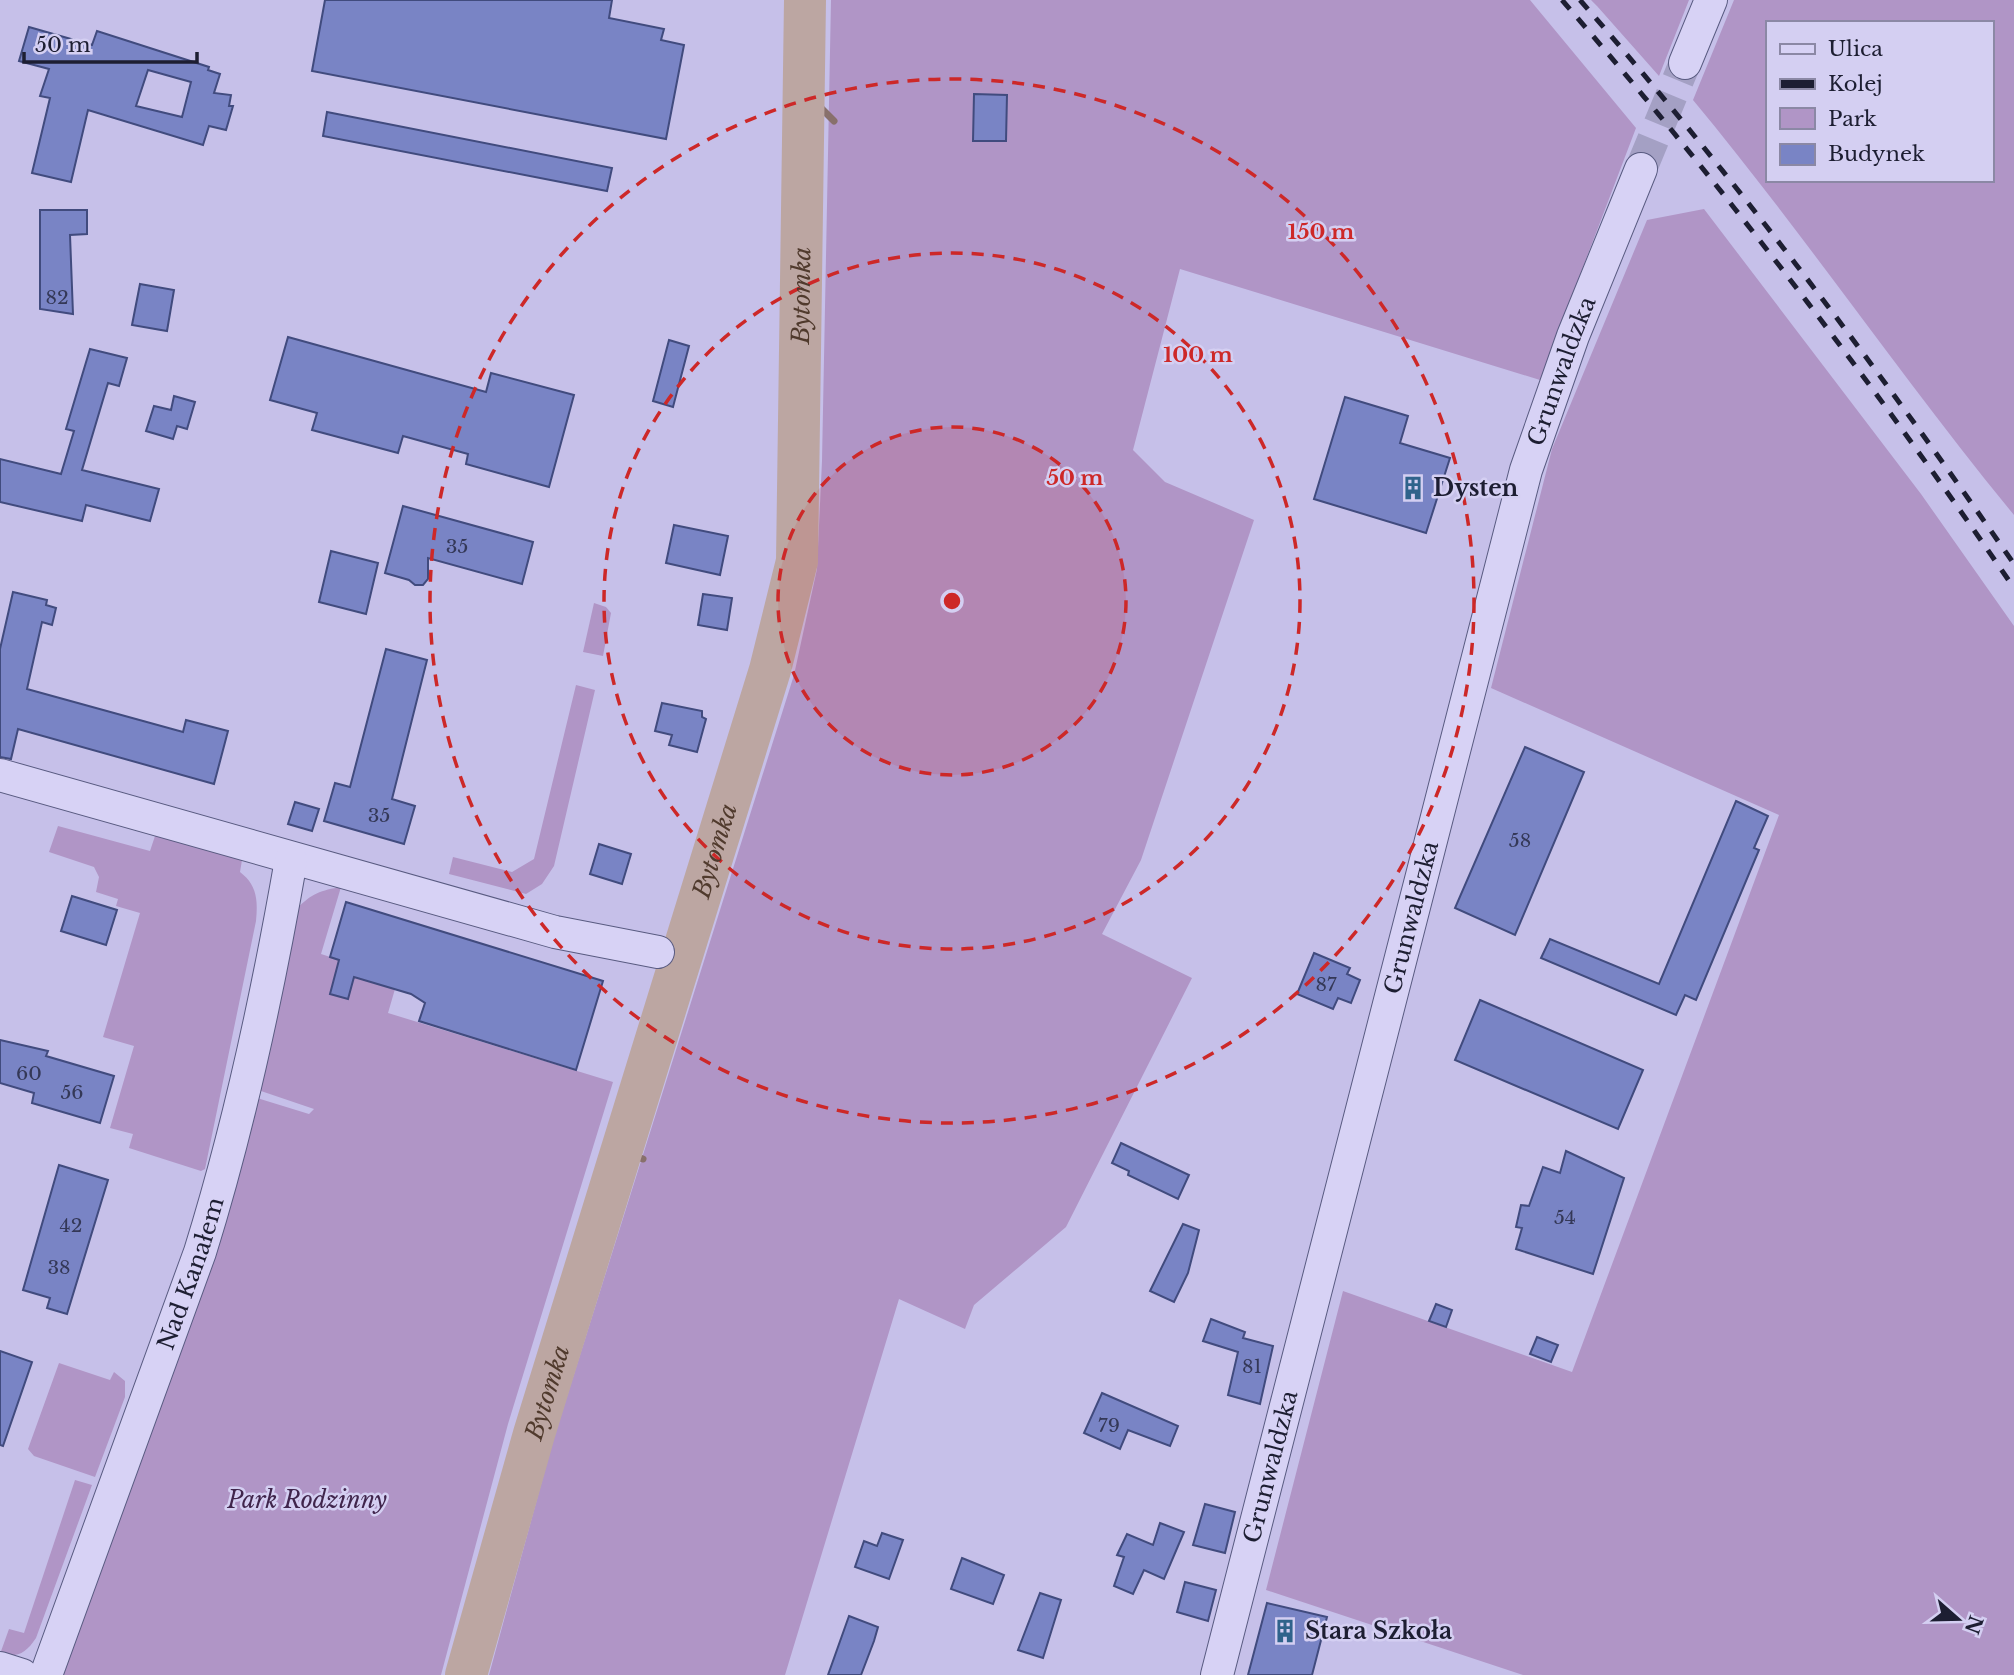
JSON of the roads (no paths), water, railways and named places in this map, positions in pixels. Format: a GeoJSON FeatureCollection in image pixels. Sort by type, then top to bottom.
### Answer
{"type":"FeatureCollection","features":[{"type":"Feature","properties":{"kind":"street"},"geometry":{"type":"LineString","coordinates":[[1685,63],[1711,0]]}},
{"type":"Feature","properties":{"kind":"street","name":"Grunwaldzka"},"geometry":{"type":"LineString","coordinates":[[1217,1675],[1526,470],[1573,336],[1642,169]]}},
{"type":"Feature","properties":{"kind":"street"},"geometry":{"type":"LineString","coordinates":[[0,775],[291,860],[555,932],[658,951]]}},
{"type":"Feature","properties":{"kind":"street","name":"Nad Kanałem"},"geometry":{"type":"LineString","coordinates":[[46,1675],[200,1252],[220,1187],[245,1090],[291,860]]}},
{"type":"Feature","properties":{"kind":"street"},"geometry":{"type":"LineString","coordinates":[[0,1668],[22,1675]]}},
{"type":"Feature","properties":{"kind":"waterway","name":"Bytomka"},"geometry":{"type":"LineString","coordinates":[[466,1675],[534,1434],[770,670],[797,561],[805,0]]}},
{"type":"Feature","properties":{"kind":"waterway"},"geometry":{"type":"LineString","coordinates":[[805,92],[834,121]]}},
{"type":"Feature","properties":{"kind":"waterway"},"geometry":{"type":"LineString","coordinates":[[621,1151],[643,1159]]}},
{"type":"Feature","properties":{"kind":"tunnel"},"geometry":{"type":"LineString","coordinates":[[1641,169],[1685,63]]}},
{"type":"Feature","properties":{"kind":"railway"},"geometry":{"type":"LineString","coordinates":[[1562,0],[1681,142],[1796,288],[1907,436],[2014,588]]}},
{"type":"Feature","properties":{"kind":"railway"},"geometry":{"type":"LineString","coordinates":[[1580,0],[1695,136],[1805,276],[2014,564]]}},
{"type":"Feature","properties":{"kind":"place","name":"Dysten"},"geometry":{"type":"Point","coordinates":[1413,488]}},
{"type":"Feature","properties":{"kind":"place","name":"Stara Szkoła"},"geometry":{"type":"Point","coordinates":[1285,1631]}},
{"type":"Feature","properties":{"kind":"park label","name":"Park Rodzinny"},"geometry":{"type":"Point","coordinates":[307,1500]}}]}
